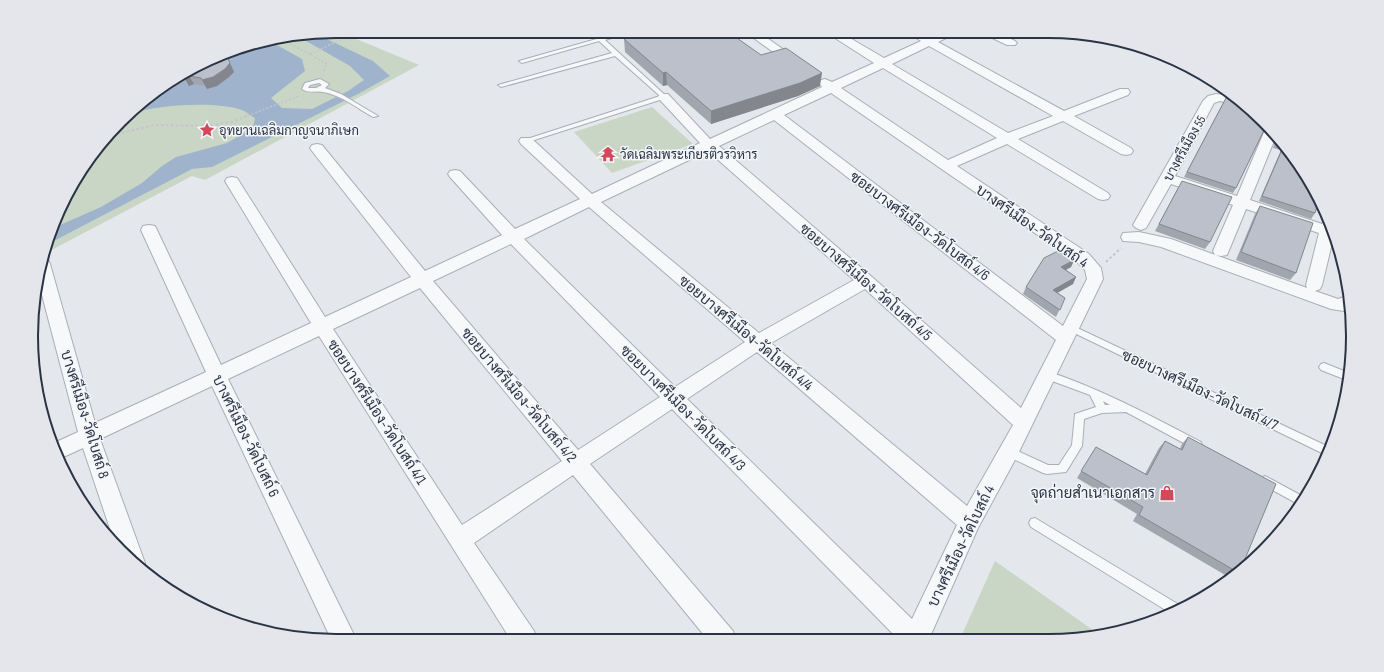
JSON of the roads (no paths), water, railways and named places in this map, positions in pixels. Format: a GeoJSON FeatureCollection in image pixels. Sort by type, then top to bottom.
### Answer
{"type":"FeatureCollection","features":[{"type":"Feature","properties":{"kind":"street","name":"บางศรีเมือง-วัดโบสถ์ 4"},"geometry":{"type":"LineString","coordinates":[[760,38],[1083,258],[1093,268],[1096,280],[1009,452],[970,522],[918,634]]}},
{"type":"Feature","properties":{"kind":"street"},"geometry":{"type":"LineString","coordinates":[[842,38],[1103,196]]}},
{"type":"Feature","properties":{"kind":"street"},"geometry":{"type":"LineString","coordinates":[[924,38],[1126,151]]}},
{"type":"Feature","properties":{"kind":"street"},"geometry":{"type":"LineString","coordinates":[[61,449],[708,144],[833,88],[937,38]]}},
{"type":"Feature","properties":{"kind":"street"},"geometry":{"type":"LineString","coordinates":[[1001,38],[1011,43]]}},
{"type":"Feature","properties":{"kind":"street"},"geometry":{"type":"LineString","coordinates":[[946,166],[1008,138],[1124,92]]}},
{"type":"Feature","properties":{"kind":"street","name":"ซอยบางศรีเมือง-วัดโบสถ์ 4/5"},"geometry":{"type":"LineString","coordinates":[[664,97],[708,144],[866,281],[1023,422]]}},
{"type":"Feature","properties":{"kind":"street","name":"บางศรีเมือง 55"},"geometry":{"type":"LineString","coordinates":[[1141,224],[1212,98],[1218,97],[1228,99]]}},
{"type":"Feature","properties":{"kind":"street","name":"ซอยบางศรีเมือง-วัดโบสถ์ 4/6"},"geometry":{"type":"LineString","coordinates":[[774,114],[1068,333]]}},
{"type":"Feature","properties":{"kind":"street"},"geometry":{"type":"LineString","coordinates":[[1221,251],[1269,137]]}},
{"type":"Feature","properties":{"kind":"street","name":"ซอยบางศรีเมือง-วัดโบสถ์ 4/4"},"geometry":{"type":"LineString","coordinates":[[526,141],[590,200],[970,522]]}},
{"type":"Feature","properties":{"kind":"street","name":"ซอยบางศรีเมือง-วัดโบสถ์ 4/2"},"geometry":{"type":"LineString","coordinates":[[317,148],[422,279],[719,634]]}},
{"type":"Feature","properties":{"kind":"street","name":"ซอยบางศรีเมือง-วัดโบสถ์ 4/3"},"geometry":{"type":"LineString","coordinates":[[455,174],[512,237],[911,634]]}},
{"type":"Feature","properties":{"kind":"street"},"geometry":{"type":"LineString","coordinates":[[1168,178],[1241,202],[1324,225]]}},
{"type":"Feature","properties":{"kind":"street","name":"ซอยบางศรีเมือง-วัดโบสถ์ 4/1"},"geometry":{"type":"LineString","coordinates":[[232,181],[322,327],[521,634]]}},
{"type":"Feature","properties":{"kind":"street","name":"บางศรีเมือง-วัดโบสถ์ 6"},"geometry":{"type":"LineString","coordinates":[[149,230],[217,376],[342,634]]}},
{"type":"Feature","properties":{"kind":"street"},"geometry":{"type":"LineString","coordinates":[[1314,285],[1327,233]]}},
{"type":"Feature","properties":{"kind":"street"},"geometry":{"type":"LineString","coordinates":[[1130,237],[1139,237],[1165,243],[1337,304],[1344,305]]}},
{"type":"Feature","properties":{"kind":"street","name":"บางศรีเมือง-วัดโบสถ์ 8"},"geometry":{"type":"LineString","coordinates":[[45,274],[89,436],[129,550]]}},
{"type":"Feature","properties":{"kind":"street"},"geometry":{"type":"LineString","coordinates":[[459,540],[758,342],[866,281]]}},
{"type":"Feature","properties":{"kind":"lane"},"geometry":{"type":"LineString","coordinates":[[522,61],[604,38]]}},
{"type":"Feature","properties":{"kind":"lane"},"geometry":{"type":"LineString","coordinates":[[600,39],[664,97]]}},
{"type":"Feature","properties":{"kind":"lane"},"geometry":{"type":"LineString","coordinates":[[501,85],[616,54]]}},
{"type":"Feature","properties":{"kind":"lane"},"geometry":{"type":"LineString","coordinates":[[321,89],[326,84],[320,81],[313,82],[305,86],[305,89],[310,91],[321,89],[339,95],[375,116]]}},
{"type":"Feature","properties":{"kind":"lane"},"geometry":{"type":"LineString","coordinates":[[526,141],[664,97]]}},
{"type":"Feature","properties":{"kind":"lane","name":"ซอยบางศรีเมือง-วัดโบสถ์ 4/7"},"geometry":{"type":"LineString","coordinates":[[1068,333],[1323,449]]}},
{"type":"Feature","properties":{"kind":"lane"},"geometry":{"type":"LineString","coordinates":[[1324,367],[1343,375]]}},
{"type":"Feature","properties":{"kind":"lane"},"geometry":{"type":"LineString","coordinates":[[1047,375],[1092,392],[1127,408],[1204,449]]}},
{"type":"Feature","properties":{"kind":"lane"},"geometry":{"type":"LineString","coordinates":[[1092,392],[1102,409]]}},
{"type":"Feature","properties":{"kind":"lane"},"geometry":{"type":"LineString","coordinates":[[1009,452],[1047,470],[1062,470],[1077,446],[1079,417],[1102,409],[1127,408]]}},
{"type":"Feature","properties":{"kind":"lane"},"geometry":{"type":"LineString","coordinates":[[1253,475],[1298,499]]}},
{"type":"Feature","properties":{"kind":"lane"},"geometry":{"type":"LineString","coordinates":[[1035,523],[1172,607]]}},
{"type":"Feature","properties":{"kind":"water"},"geometry":{"type":"Polygon","coordinates":[[[326,39],[373,61],[390,76],[358,94],[212,167],[192,169],[54,241],[60,225],[101,207],[142,183],[162,166],[176,157],[227,143],[253,128],[255,118],[242,110],[231,107],[188,105],[142,111],[170,88],[222,61],[259,48],[276,44],[302,59],[305,71],[271,98],[282,108],[312,109],[348,91],[364,80],[350,66],[305,40],[326,39]]]}},
{"type":"Feature","properties":{"kind":"place","name":"อุทยานเฉลิมกาญจนาภิเษก"},"geometry":{"type":"Point","coordinates":[207,130]}},
{"type":"Feature","properties":{"kind":"place","name":"วัดเฉลิมพระเกียรติวรวิหาร"},"geometry":{"type":"Point","coordinates":[608,154]}},
{"type":"Feature","properties":{"kind":"place","name":"จุดถ่ายสำเนาเอกสาร"},"geometry":{"type":"Point","coordinates":[1167,493]}}]}
